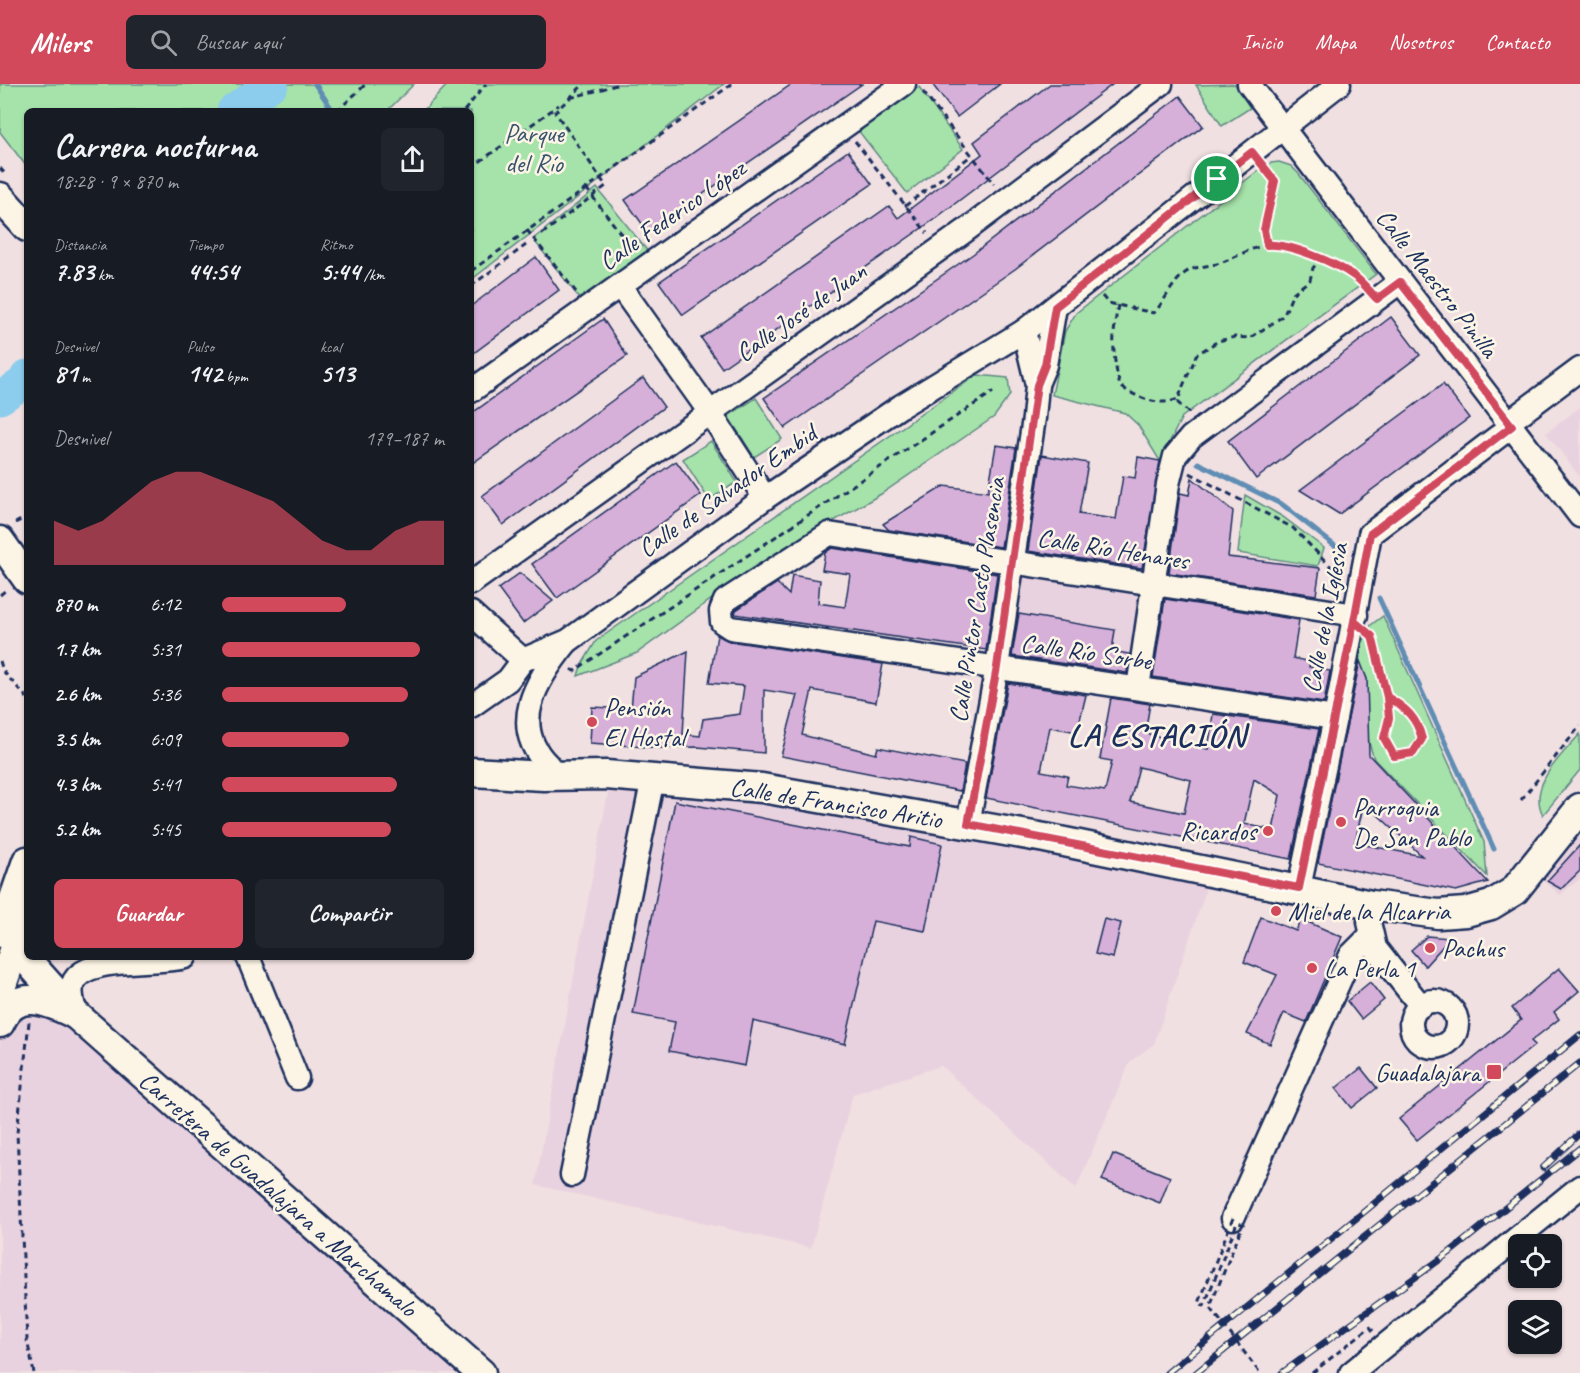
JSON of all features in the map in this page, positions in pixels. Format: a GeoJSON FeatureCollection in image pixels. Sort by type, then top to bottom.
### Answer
{"type":"FeatureCollection","features":[{"type":"Feature","properties":{"kind":"main road"},"geometry":{"type":"LineString","coordinates":[[0,178],[24,222]]}},
{"type":"Feature","properties":{"kind":"main road"},"geometry":{"type":"LineString","coordinates":[[5,548],[24,575]]}},
{"type":"Feature","properties":{"kind":"main road"},"geometry":{"type":"LineString","coordinates":[[474,760],[548,765],[606,775]]}},
{"type":"Feature","properties":{"kind":"main road","name":"Calle de Francisco Aritio"},"geometry":{"type":"LineString","coordinates":[[474,772],[544,776],[606,775],[762,788],[968,824],[1299,888],[1371,905],[1438,914],[1466,912],[1491,905],[1514,891],[1580,808]]}},
{"type":"Feature","properties":{"kind":"main road"},"geometry":{"type":"LineString","coordinates":[[0,939],[24,870]]}},
{"type":"Feature","properties":{"kind":"main road"},"geometry":{"type":"LineString","coordinates":[[0,991],[24,922]]}},
{"type":"Feature","properties":{"kind":"main road"},"geometry":{"type":"LineString","coordinates":[[30,960],[33,967],[76,1015]]}},
{"type":"Feature","properties":{"kind":"main road"},"geometry":{"type":"LineString","coordinates":[[0,1023],[6,1010],[13,1004],[34,1000],[47,1001],[76,1015]]}},
{"type":"Feature","properties":{"kind":"main road","name":"Carretera de Guadalajara a Marchamalo"},"geometry":{"type":"LineString","coordinates":[[76,1015],[481,1373]]}},
{"type":"Feature","properties":{"kind":"street","name":"Calle Federico López"},"geometry":{"type":"LineString","coordinates":[[474,389],[904,84]]}},
{"type":"Feature","properties":{"kind":"street","name":"Calle José de Juan"},"geometry":{"type":"LineString","coordinates":[[474,581],[939,249],[1161,84]]}},
{"type":"Feature","properties":{"kind":"street","name":"Calle Maestro Pinilla"},"geometry":{"type":"LineString","coordinates":[[1249,84],[1580,516]]}},
{"type":"Feature","properties":{"kind":"street","name":"Calle de Salvador Embid"},"geometry":{"type":"LineString","coordinates":[[474,704],[508,680],[523,660],[562,648],[765,498],[901,406],[1024,331],[1339,84]]}},
{"type":"Feature","properties":{"kind":"street"},"geometry":{"type":"LineString","coordinates":[[1138,688],[1172,464],[1181,447],[1400,282]]}},
{"type":"Feature","properties":{"kind":"street"},"geometry":{"type":"LineString","coordinates":[[620,286],[709,411],[765,498]]}},
{"type":"Feature","properties":{"kind":"street","name":"Calle Pintor Casto Plasencia"},"geometry":{"type":"LineString","coordinates":[[1035,376],[1045,365],[1055,307]]}},
{"type":"Feature","properties":{"kind":"street","name":"Calle Pintor Casto Plasencia"},"geometry":{"type":"LineString","coordinates":[[968,824],[997,667],[1013,562],[1035,376],[1024,331]]}},
{"type":"Feature","properties":{"kind":"street"},"geometry":{"type":"LineString","coordinates":[[988,353],[1035,376]]}},
{"type":"Feature","properties":{"kind":"street","name":"Calle de la Iglesia"},"geometry":{"type":"LineString","coordinates":[[1299,888],[1335,718],[1370,534],[1580,369]]}},
{"type":"Feature","properties":{"kind":"street","name":"Calle Río Henares"},"geometry":{"type":"LineString","coordinates":[[722,622],[721,611],[725,601],[829,534],[1355,618]]}},
{"type":"Feature","properties":{"kind":"street"},"geometry":{"type":"LineString","coordinates":[[474,616],[523,660]]}},
{"type":"Feature","properties":{"kind":"street","name":"Calle Río Sorbe"},"geometry":{"type":"LineString","coordinates":[[722,622],[731,628],[1335,718]]}},
{"type":"Feature","properties":{"kind":"street"},"geometry":{"type":"LineString","coordinates":[[548,765],[530,743],[527,728],[537,688],[562,648]]}},
{"type":"Feature","properties":{"kind":"street"},"geometry":{"type":"LineString","coordinates":[[572,1175],[652,778]]}},
{"type":"Feature","properties":{"kind":"street"},"geometry":{"type":"LineString","coordinates":[[1371,905],[1370,936],[1375,948],[1420,1006]]}},
{"type":"Feature","properties":{"kind":"street"},"geometry":{"type":"LineString","coordinates":[[1233,1218],[1351,955],[1370,936]]}},
{"type":"Feature","properties":{"kind":"street"},"geometry":{"type":"LineString","coordinates":[[96,960],[109,963]]}},
{"type":"Feature","properties":{"kind":"street"},"geometry":{"type":"LineString","coordinates":[[76,1015],[71,989],[74,981],[87,969],[109,963],[147,960]]}},
{"type":"Feature","properties":{"kind":"street"},"geometry":{"type":"LineString","coordinates":[[249,960],[297,1078]]}},
{"type":"Feature","properties":{"kind":"street"},"geometry":{"type":"LineString","coordinates":[[1351,1373],[1580,1187]]}},
{"type":"Feature","properties":{"kind":"path"},"geometry":{"type":"LineString","coordinates":[[339,108],[366,84]]}},
{"type":"Feature","properties":{"kind":"path"},"geometry":{"type":"LineString","coordinates":[[466,108],[486,84]]}},
{"type":"Feature","properties":{"kind":"path"},"geometry":{"type":"LineString","coordinates":[[474,166],[567,99],[584,84]]}},
{"type":"Feature","properties":{"kind":"path"},"geometry":{"type":"LineString","coordinates":[[542,234],[606,186],[555,112],[567,99],[620,84]]}},
{"type":"Feature","properties":{"kind":"path"},"geometry":{"type":"LineString","coordinates":[[474,269],[732,84]]}},
{"type":"Feature","properties":{"kind":"path"},"geometry":{"type":"LineString","coordinates":[[917,84],[1006,200]]}},
{"type":"Feature","properties":{"kind":"path"},"geometry":{"type":"LineString","coordinates":[[845,128],[939,249]]}},
{"type":"Feature","properties":{"kind":"path"},"geometry":{"type":"LineString","coordinates":[[1252,152],[1275,181],[1264,230],[1267,245]]}},
{"type":"Feature","properties":{"kind":"path"},"geometry":{"type":"LineString","coordinates":[[905,206],[972,155]]}},
{"type":"Feature","properties":{"kind":"path"},"geometry":{"type":"LineString","coordinates":[[586,188],[646,268]]}},
{"type":"Feature","properties":{"kind":"path"},"geometry":{"type":"LineString","coordinates":[[527,230],[588,309]]}},
{"type":"Feature","properties":{"kind":"path"},"geometry":{"type":"LineString","coordinates":[[474,284],[526,245]]}},
{"type":"Feature","properties":{"kind":"path"},"geometry":{"type":"LineString","coordinates":[[1088,280],[1108,303],[1154,313],[1178,279],[1197,265],[1210,266],[1267,245],[1291,248],[1355,276],[1377,299]]}},
{"type":"Feature","properties":{"kind":"path"},"geometry":{"type":"LineString","coordinates":[[1213,422],[1178,403],[1180,388],[1191,371],[1196,355],[1218,341],[1250,338],[1284,315],[1293,293],[1310,280],[1313,268],[1320,259]]}},
{"type":"Feature","properties":{"kind":"path"},"geometry":{"type":"LineString","coordinates":[[1118,305],[1112,338],[1113,356],[1120,386],[1151,401],[1168,403],[1178,399]]}},
{"type":"Feature","properties":{"kind":"path"},"geometry":{"type":"LineString","coordinates":[[562,648],[574,671],[993,392]]}},
{"type":"Feature","properties":{"kind":"path"},"geometry":{"type":"LineString","coordinates":[[1172,464],[1293,528],[1340,576],[1360,590]]}},
{"type":"Feature","properties":{"kind":"path"},"geometry":{"type":"LineString","coordinates":[[1355,618],[1372,636],[1387,697],[1389,718],[1384,738],[1394,756],[1413,753],[1422,739],[1418,723],[1402,706],[1387,697]]}},
{"type":"Feature","properties":{"kind":"path"},"geometry":{"type":"LineString","coordinates":[[0,661],[3,670],[24,694]]}},
{"type":"Feature","properties":{"kind":"path"},"geometry":{"type":"LineString","coordinates":[[1521,800],[1580,726]]}},
{"type":"Feature","properties":{"kind":"path"},"geometry":{"type":"LineString","coordinates":[[34,1000],[26,1037],[17,1133],[27,1340],[34,1373]]}},
{"type":"Feature","properties":{"kind":"path"},"geometry":{"type":"LineString","coordinates":[[1233,1218],[1199,1304],[1204,1306],[1237,1223],[1243,1224],[1210,1307],[1260,1373]]}},
{"type":"Feature","properties":{"kind":"shaded area"},"geometry":{"type":"Polygon","coordinates":[[[1580,407],[1580,477],[1546,433],[1580,407]]]}},
{"type":"Feature","properties":{"kind":"shaded area"},"geometry":{"type":"Polygon","coordinates":[[[1020,574],[1144,594],[1132,673],[1007,653],[1020,574]]]}},
{"type":"Feature","properties":{"kind":"shaded area"},"geometry":{"type":"Polygon","coordinates":[[[762,788],[1209,870],[1204,896],[1154,1044],[1130,1062],[1076,1189],[941,1066],[853,1094],[811,1248],[535,1185],[608,792],[689,798],[762,788]]]}},
{"type":"Feature","properties":{"kind":"shaded area"},"geometry":{"type":"Polygon","coordinates":[[[1580,825],[1580,879],[1560,895],[1541,879],[1580,825]]]}},
{"type":"Feature","properties":{"kind":"shaded area"},"geometry":{"type":"Polygon","coordinates":[[[40,1011],[59,1020],[457,1373],[0,1373],[0,1042],[6,1022],[17,1013],[40,1011]]]}},
{"type":"Feature","properties":{"kind":"green space"},"geometry":{"type":"Polygon","coordinates":[[[0,84],[414,84],[390,108],[24,108],[24,163],[0,132],[0,84]]]}},
{"type":"Feature","properties":{"kind":"green space","name":"Parque del Río"},"geometry":{"type":"Polygon","coordinates":[[[448,84],[724,84],[474,278],[474,108],[426,108],[448,84]]]}},
{"type":"Feature","properties":{"kind":"green space"},"geometry":{"type":"Polygon","coordinates":[[[1235,84],[1250,108],[1222,126],[1196,85],[1235,84]]]}},
{"type":"Feature","properties":{"kind":"green space"},"geometry":{"type":"Polygon","coordinates":[[[919,87],[963,149],[907,193],[857,129],[919,87]]]}},
{"type":"Feature","properties":{"kind":"green space"},"geometry":{"type":"Polygon","coordinates":[[[1279,162],[1291,166],[1298,173],[1376,274],[1182,417],[1160,461],[1138,425],[1125,413],[1052,395],[1065,331],[1076,313],[1259,170],[1271,163],[1279,162]]]}},
{"type":"Feature","properties":{"kind":"green space"},"geometry":{"type":"Polygon","coordinates":[[[597,188],[649,253],[584,304],[533,239],[597,188]]]}},
{"type":"Feature","properties":{"kind":"green space"},"geometry":{"type":"Polygon","coordinates":[[[977,375],[1008,378],[1010,395],[994,417],[881,494],[766,560],[637,653],[578,676],[581,666],[596,641],[977,375]]]}},
{"type":"Feature","properties":{"kind":"green space"},"geometry":{"type":"Polygon","coordinates":[[[756,398],[782,439],[754,457],[728,416],[756,398]]]}},
{"type":"Feature","properties":{"kind":"green space"},"geometry":{"type":"Polygon","coordinates":[[[711,441],[737,482],[709,500],[683,459],[711,441]]]}},
{"type":"Feature","properties":{"kind":"green space"},"geometry":{"type":"Polygon","coordinates":[[[1245,495],[1283,517],[1324,548],[1318,566],[1238,553],[1245,495]]]}},
{"type":"Feature","properties":{"kind":"green space"},"geometry":{"type":"Polygon","coordinates":[[[1383,616],[1484,842],[1487,876],[1374,759],[1367,736],[1367,679],[1357,655],[1371,625],[1383,616]]]}},
{"type":"Feature","properties":{"kind":"green space"},"geometry":{"type":"Polygon","coordinates":[[[1580,734],[1580,770],[1543,815],[1539,804],[1543,782],[1556,761],[1580,734]]]}},
{"type":"Feature","properties":{"kind":"building"},"geometry":{"type":"Polygon","coordinates":[[[792,84],[862,84],[648,232],[625,200],[792,84]]]}},
{"type":"Feature","properties":{"kind":"building"},"geometry":{"type":"Polygon","coordinates":[[[932,84],[1000,84],[957,117],[932,84]]]}},
{"type":"Feature","properties":{"kind":"building"},"geometry":{"type":"Polygon","coordinates":[[[1050,84],[1113,84],[932,221],[722,368],[701,338],[889,206],[898,218],[982,154],[974,142],[1050,84]]]}},
{"type":"Feature","properties":{"kind":"building"},"geometry":{"type":"Polygon","coordinates":[[[1180,96],[1203,126],[1015,269],[785,428],[764,398],[973,254],[1180,96]]]}},
{"type":"Feature","properties":{"kind":"building"},"geometry":{"type":"Polygon","coordinates":[[[848,151],[872,184],[683,315],[659,282],[848,151]]]}},
{"type":"Feature","properties":{"kind":"building"},"geometry":{"type":"Polygon","coordinates":[[[536,257],[559,290],[474,353],[474,304],[536,257]]]}},
{"type":"Feature","properties":{"kind":"building"},"geometry":{"type":"Polygon","coordinates":[[[1391,317],[1420,355],[1256,479],[1228,441],[1391,317]]]}},
{"type":"Feature","properties":{"kind":"building"},"geometry":{"type":"Polygon","coordinates":[[[603,319],[627,356],[474,462],[474,412],[603,319]]]}},
{"type":"Feature","properties":{"kind":"building"},"geometry":{"type":"Polygon","coordinates":[[[643,378],[664,407],[503,525],[482,496],[643,378]]]}},
{"type":"Feature","properties":{"kind":"building"},"geometry":{"type":"Polygon","coordinates":[[[1443,384],[1469,418],[1339,514],[1300,490],[1443,384]]]}},
{"type":"Feature","properties":{"kind":"building"},"geometry":{"type":"Polygon","coordinates":[[[996,445],[1016,448],[1001,547],[889,530],[883,524],[944,486],[988,492],[996,445]]]}},
{"type":"Feature","properties":{"kind":"building"},"geometry":{"type":"Polygon","coordinates":[[[1042,455],[1088,463],[1079,514],[1116,519],[1123,476],[1135,478],[1138,457],[1160,461],[1142,568],[1028,551],[1042,455]]]}},
{"type":"Feature","properties":{"kind":"building"},"geometry":{"type":"Polygon","coordinates":[[[676,461],[701,495],[557,598],[532,564],[676,461]]]}},
{"type":"Feature","properties":{"kind":"building"},"geometry":{"type":"Polygon","coordinates":[[[1192,478],[1233,511],[1228,557],[1320,568],[1316,595],[1169,573],[1180,493],[1189,495],[1192,478]]]}},
{"type":"Feature","properties":{"kind":"building"},"geometry":{"type":"Polygon","coordinates":[[[832,548],[997,574],[986,650],[735,614],[736,610],[777,583],[789,595],[792,575],[820,580],[818,603],[845,607],[850,574],[822,570],[825,553],[832,548]]]}},
{"type":"Feature","properties":{"kind":"building"},"geometry":{"type":"Polygon","coordinates":[[[520,573],[553,601],[523,623],[498,589],[520,573]]]}},
{"type":"Feature","properties":{"kind":"building"},"geometry":{"type":"Polygon","coordinates":[[[1165,599],[1299,620],[1293,658],[1310,662],[1309,667],[1330,671],[1324,703],[1153,677],[1165,599]]]}},
{"type":"Feature","properties":{"kind":"building"},"geometry":{"type":"Polygon","coordinates":[[[1019,614],[1115,630],[1112,651],[1129,654],[1127,673],[1012,656],[1019,614]]]}},
{"type":"Feature","properties":{"kind":"building"},"geometry":{"type":"Polygon","coordinates":[[[717,635],[729,641],[883,664],[876,702],[812,690],[802,735],[876,754],[878,747],[965,764],[960,791],[781,756],[797,695],[764,690],[764,753],[698,747],[661,748],[590,743],[592,707],[631,709],[634,677],[688,651],[683,734],[700,736],[703,719],[740,714],[744,686],[709,683],[717,635]]]}},
{"type":"Feature","properties":{"kind":"building"},"geometry":{"type":"Polygon","coordinates":[[[1360,661],[1367,679],[1369,755],[1488,882],[1456,891],[1318,863],[1360,661]],[[1364,802],[1355,843],[1422,856],[1364,802]]]}},
{"type":"Feature","properties":{"kind":"building"},"geometry":{"type":"Polygon","coordinates":[[[1008,683],[1086,695],[1077,732],[1050,727],[1041,771],[1068,776],[1066,785],[1105,791],[1112,761],[1100,759],[1111,698],[1150,704],[1145,733],[1208,749],[1213,714],[1319,729],[1291,859],[986,798],[1008,683]],[[1139,767],[1130,802],[1184,813],[1191,780],[1139,767]],[[1254,779],[1244,824],[1273,830],[1280,795],[1254,779]]]}},
{"type":"Feature","properties":{"kind":"building"},"geometry":{"type":"Polygon","coordinates":[[[675,801],[910,847],[911,837],[942,844],[925,931],[873,921],[845,1044],[753,1021],[745,1066],[669,1051],[675,1022],[633,1014],[675,801]]]}},
{"type":"Feature","properties":{"kind":"building"},"geometry":{"type":"Polygon","coordinates":[[[1580,845],[1580,871],[1561,889],[1547,881],[1580,845]]]}},
{"type":"Feature","properties":{"kind":"building"},"geometry":{"type":"Polygon","coordinates":[[[1261,917],[1296,931],[1301,919],[1342,937],[1306,1022],[1284,1013],[1270,1044],[1247,1034],[1277,975],[1244,962],[1261,917]]]}},
{"type":"Feature","properties":{"kind":"building"},"geometry":{"type":"Polygon","coordinates":[[[1104,919],[1121,923],[1113,958],[1095,954],[1104,919]]]}},
{"type":"Feature","properties":{"kind":"building"},"geometry":{"type":"Polygon","coordinates":[[[1427,936],[1450,938],[1425,966],[1411,950],[1427,936]]]}},
{"type":"Feature","properties":{"kind":"building"},"geometry":{"type":"Polygon","coordinates":[[[1559,968],[1579,991],[1554,1012],[1559,1019],[1531,1041],[1535,1045],[1417,1140],[1399,1119],[1521,1020],[1512,1008],[1559,968]]]}},
{"type":"Feature","properties":{"kind":"building"},"geometry":{"type":"Polygon","coordinates":[[[1370,982],[1384,1000],[1361,1019],[1347,1001],[1370,982]]]}},
{"type":"Feature","properties":{"kind":"building"},"geometry":{"type":"Polygon","coordinates":[[[1361,1068],[1377,1088],[1352,1108],[1336,1088],[1361,1068]]]}},
{"type":"Feature","properties":{"kind":"building"},"geometry":{"type":"Polygon","coordinates":[[[1113,1154],[1170,1177],[1160,1203],[1102,1180],[1113,1154]]]}},
{"type":"Feature","properties":{"kind":"waterway"},"geometry":{"type":"LineString","coordinates":[[237,108],[272,84]]}},
{"type":"Feature","properties":{"kind":"waterway"},"geometry":{"type":"LineString","coordinates":[[315,84],[331,108]]}},
{"type":"Feature","properties":{"kind":"waterway"},"geometry":{"type":"LineString","coordinates":[[0,398],[24,381]]}},
{"type":"Feature","properties":{"kind":"waterway"},"geometry":{"type":"LineString","coordinates":[[1198,463],[1283,505],[1344,553]]}},
{"type":"Feature","properties":{"kind":"waterway"},"geometry":{"type":"LineString","coordinates":[[1379,598],[1494,849]]}},
{"type":"Feature","properties":{"kind":"railway"},"geometry":{"type":"LineString","coordinates":[[1167,1373],[1580,1035]]}},
{"type":"Feature","properties":{"kind":"railway"},"geometry":{"type":"LineString","coordinates":[[1196,1373],[1580,1063]]}},
{"type":"Feature","properties":{"kind":"railway"},"geometry":{"type":"LineString","coordinates":[[1543,1168],[1580,1133]]}},
{"type":"Feature","properties":{"kind":"railway"},"geometry":{"type":"LineString","coordinates":[[1282,1373],[1449,1253],[1580,1148]]}},
{"type":"Feature","properties":{"kind":"place","name":"Pensión El Hostal"},"geometry":{"type":"Point","coordinates":[592,722]}},
{"type":"Feature","properties":{"kind":"place","name":"Parroquia De San Pablo"},"geometry":{"type":"Point","coordinates":[1341,822]}},
{"type":"Feature","properties":{"kind":"place","name":"Ricardos"},"geometry":{"type":"Point","coordinates":[1268,831]}},
{"type":"Feature","properties":{"kind":"place","name":"Miel de la Alcarria"},"geometry":{"type":"Point","coordinates":[1276,911]}},
{"type":"Feature","properties":{"kind":"place","name":"Pachus"},"geometry":{"type":"Point","coordinates":[1430,948]}},
{"type":"Feature","properties":{"kind":"place","name":"La Perla 1"},"geometry":{"type":"Point","coordinates":[1312,968]}},
{"type":"Feature","properties":{"kind":"place","name":"Guadalajara"},"geometry":{"type":"Point","coordinates":[1494,1072]}},
{"type":"Feature","properties":{"kind":"district","name":"LA ESTACIÓN"},"geometry":{"type":"Point","coordinates":[1157,735]}},
{"type":"Feature","properties":{"kind":"route"},"geometry":{"type":"LineString","coordinates":[[1217,179],[1055,307],[1045,365],[1037,385],[997,667],[968,824],[1299,888],[1354,621],[1372,636],[1387,697],[1402,706],[1418,723],[1422,739],[1413,753],[1394,756],[1384,738],[1389,718],[1387,697],[1372,636],[1354,621],[1370,534],[1512,426],[1400,282],[1377,299],[1355,276],[1314,256],[1276,244],[1267,245],[1264,230],[1275,181],[1252,152],[1217,179]]}}]}
